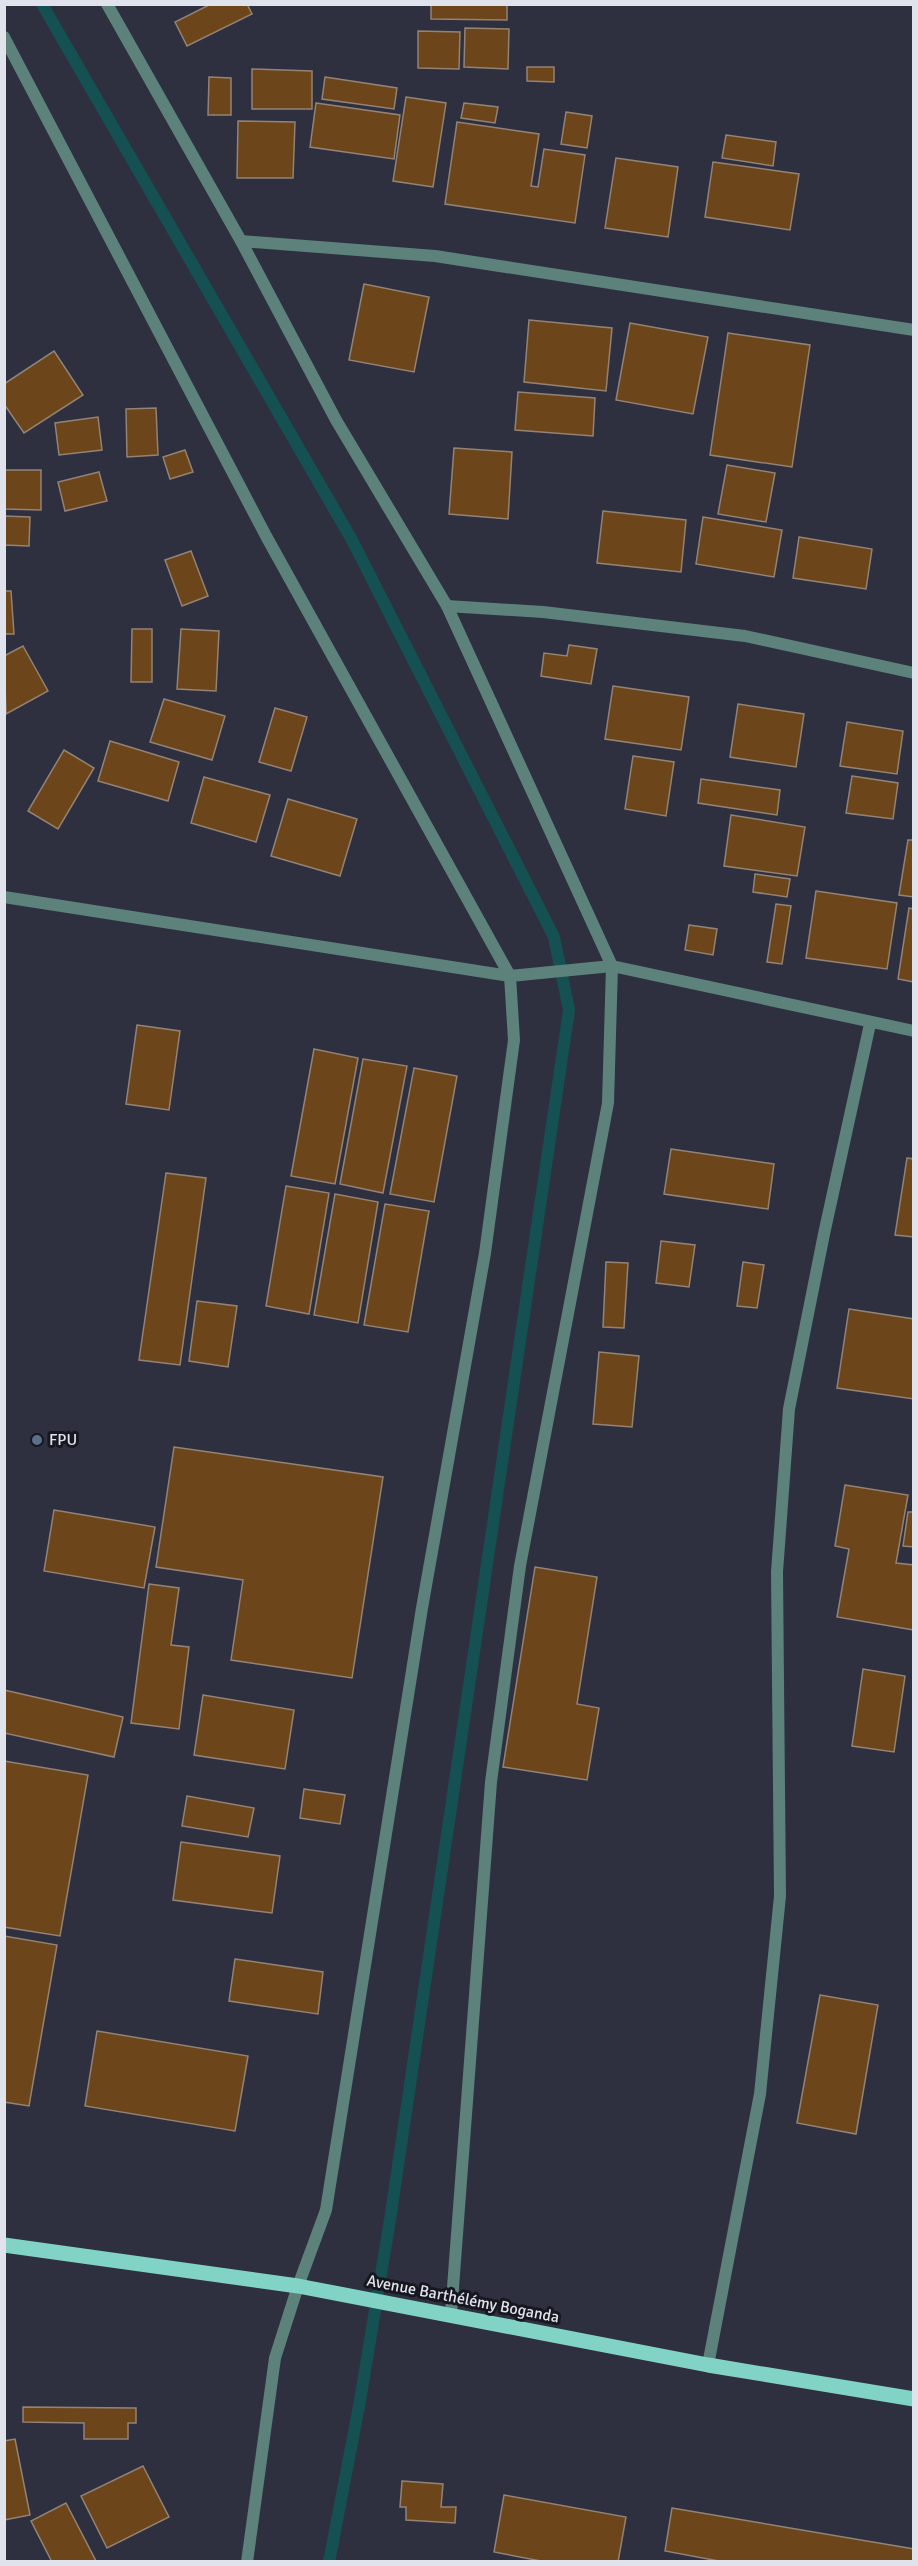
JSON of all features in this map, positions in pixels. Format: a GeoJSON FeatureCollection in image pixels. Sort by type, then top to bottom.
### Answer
{"type":"FeatureCollection","features":[{"type":"Feature","properties":{"kind":"main road","name":"Avenue Barthélémy Boganda"},"geometry":{"type":"LineString","coordinates":[[4,2245],[298,2286],[417,2307],[708,2365],[914,2399]]}},
{"type":"Feature","properties":{"kind":"street"},"geometry":{"type":"LineString","coordinates":[[107,4],[241,241],[336,420],[447,606],[612,966],[608,1103],[520,1566],[491,1782],[451,2314]]}},
{"type":"Feature","properties":{"kind":"street"},"geometry":{"type":"LineString","coordinates":[[4,37],[266,536],[510,976],[514,1040],[485,1253],[422,1608],[326,2210],[275,2358],[247,2562]]}},
{"type":"Feature","properties":{"kind":"street"},"geometry":{"type":"LineString","coordinates":[[241,241],[435,255],[914,330]]}},
{"type":"Feature","properties":{"kind":"street"},"geometry":{"type":"LineString","coordinates":[[447,606],[543,612],[745,636],[914,673]]}},
{"type":"Feature","properties":{"kind":"street"},"geometry":{"type":"LineString","coordinates":[[4,897],[510,976],[612,966],[914,1032]]}},
{"type":"Feature","properties":{"kind":"street"},"geometry":{"type":"LineString","coordinates":[[708,2365],[760,2094],[780,1896],[777,1572],[789,1409],[870,1024]]}},
{"type":"Feature","properties":{"kind":"building"},"geometry":{"type":"Polygon","coordinates":[[[211,4],[247,4],[252,14],[187,46],[175,22],[211,4]]]}},
{"type":"Feature","properties":{"kind":"building"},"geometry":{"type":"Polygon","coordinates":[[[431,4],[507,4],[507,20],[431,19],[431,4]]]}},
{"type":"Feature","properties":{"kind":"building"},"geometry":{"type":"Polygon","coordinates":[[[465,28],[509,29],[508,69],[464,67],[465,28]]]}},
{"type":"Feature","properties":{"kind":"building"},"geometry":{"type":"Polygon","coordinates":[[[418,31],[460,32],[459,69],[418,68],[418,31]]]}},
{"type":"Feature","properties":{"kind":"building"},"geometry":{"type":"Polygon","coordinates":[[[527,67],[554,67],[554,82],[527,81],[527,67]]]}},
{"type":"Feature","properties":{"kind":"building"},"geometry":{"type":"Polygon","coordinates":[[[252,69],[312,71],[312,109],[252,109],[252,69]]]}},
{"type":"Feature","properties":{"kind":"building"},"geometry":{"type":"Polygon","coordinates":[[[209,77],[231,78],[231,115],[208,115],[209,77]]]}},
{"type":"Feature","properties":{"kind":"building"},"geometry":{"type":"Polygon","coordinates":[[[325,77],[397,88],[394,109],[322,99],[325,77]]]}},
{"type":"Feature","properties":{"kind":"building"},"geometry":{"type":"Polygon","coordinates":[[[406,97],[446,103],[433,187],[393,181],[406,97]]]}},
{"type":"Feature","properties":{"kind":"building"},"geometry":{"type":"Polygon","coordinates":[[[316,103],[400,115],[394,159],[310,147],[316,103]]]}},
{"type":"Feature","properties":{"kind":"building"},"geometry":{"type":"Polygon","coordinates":[[[464,103],[498,107],[495,123],[461,118],[464,103]]]}},
{"type":"Feature","properties":{"kind":"building"},"geometry":{"type":"Polygon","coordinates":[[[566,112],[592,116],[587,148],[561,144],[566,112]]]}},
{"type":"Feature","properties":{"kind":"building"},"geometry":{"type":"Polygon","coordinates":[[[238,121],[295,122],[293,178],[237,178],[238,121]]]}},
{"type":"Feature","properties":{"kind":"building"},"geometry":{"type":"Polygon","coordinates":[[[457,122],[539,134],[531,186],[538,187],[544,149],[585,155],[575,223],[445,204],[457,122]]]}},
{"type":"Feature","properties":{"kind":"building"},"geometry":{"type":"Polygon","coordinates":[[[726,135],[776,142],[773,166],[722,158],[726,135]]]}},
{"type":"Feature","properties":{"kind":"building"},"geometry":{"type":"Polygon","coordinates":[[[616,158],[678,167],[668,237],[605,228],[616,158]]]}},
{"type":"Feature","properties":{"kind":"building"},"geometry":{"type":"Polygon","coordinates":[[[713,162],[799,174],[790,230],[705,217],[713,162]]]}},
{"type":"Feature","properties":{"kind":"building"},"geometry":{"type":"Polygon","coordinates":[[[364,284],[429,297],[414,372],[349,360],[364,284]]]}},
{"type":"Feature","properties":{"kind":"building"},"geometry":{"type":"Polygon","coordinates":[[[529,320],[612,328],[606,391],[524,382],[529,320]]]}},
{"type":"Feature","properties":{"kind":"building"},"geometry":{"type":"Polygon","coordinates":[[[630,323],[708,337],[693,414],[616,400],[630,323]]]}},
{"type":"Feature","properties":{"kind":"building"},"geometry":{"type":"Polygon","coordinates":[[[728,333],[810,345],[792,467],[710,455],[728,333]]]}},
{"type":"Feature","properties":{"kind":"building"},"geometry":{"type":"Polygon","coordinates":[[[54,351],[83,395],[24,433],[4,404],[4,384],[54,351]]]}},
{"type":"Feature","properties":{"kind":"building"},"geometry":{"type":"Polygon","coordinates":[[[518,392],[595,398],[593,436],[515,430],[518,392]]]}},
{"type":"Feature","properties":{"kind":"building"},"geometry":{"type":"Polygon","coordinates":[[[156,408],[158,455],[127,457],[126,409],[156,408]]]}},
{"type":"Feature","properties":{"kind":"building"},"geometry":{"type":"Polygon","coordinates":[[[98,417],[102,450],[59,455],[55,423],[98,417]]]}},
{"type":"Feature","properties":{"kind":"building"},"geometry":{"type":"Polygon","coordinates":[[[454,448],[512,452],[508,519],[449,514],[454,448]]]}},
{"type":"Feature","properties":{"kind":"building"},"geometry":{"type":"Polygon","coordinates":[[[185,450],[193,472],[170,479],[163,457],[185,450]]]}},
{"type":"Feature","properties":{"kind":"building"},"geometry":{"type":"Polygon","coordinates":[[[727,465],[775,473],[766,522],[718,514],[727,465]]]}},
{"type":"Feature","properties":{"kind":"building"},"geometry":{"type":"Polygon","coordinates":[[[4,470],[41,470],[41,510],[4,509],[4,470]]]}},
{"type":"Feature","properties":{"kind":"building"},"geometry":{"type":"Polygon","coordinates":[[[99,472],[107,501],[65,511],[58,482],[99,472]]]}},
{"type":"Feature","properties":{"kind":"building"},"geometry":{"type":"Polygon","coordinates":[[[603,511],[686,520],[681,572],[597,563],[603,511]]]}},
{"type":"Feature","properties":{"kind":"building"},"geometry":{"type":"Polygon","coordinates":[[[4,516],[30,517],[29,546],[4,545],[4,516]]]}},
{"type":"Feature","properties":{"kind":"building"},"geometry":{"type":"Polygon","coordinates":[[[703,517],[782,530],[774,577],[696,564],[703,517]]]}},
{"type":"Feature","properties":{"kind":"building"},"geometry":{"type":"Polygon","coordinates":[[[799,537],[872,549],[866,589],[793,578],[799,537]]]}},
{"type":"Feature","properties":{"kind":"building"},"geometry":{"type":"Polygon","coordinates":[[[191,551],[208,596],[182,606],[165,560],[191,551]]]}},
{"type":"Feature","properties":{"kind":"building"},"geometry":{"type":"Polygon","coordinates":[[[4,591],[11,591],[14,634],[4,634],[4,591]]]}},
{"type":"Feature","properties":{"kind":"building"},"geometry":{"type":"Polygon","coordinates":[[[132,629],[152,629],[152,682],[131,682],[132,629]]]}},
{"type":"Feature","properties":{"kind":"building"},"geometry":{"type":"Polygon","coordinates":[[[181,629],[219,631],[216,691],[177,689],[181,629]]]}},
{"type":"Feature","properties":{"kind":"building"},"geometry":{"type":"Polygon","coordinates":[[[569,645],[597,649],[591,684],[541,676],[544,653],[567,656],[569,645]]]}},
{"type":"Feature","properties":{"kind":"building"},"geometry":{"type":"Polygon","coordinates":[[[23,646],[48,691],[6,714],[4,656],[23,646]]]}},
{"type":"Feature","properties":{"kind":"building"},"geometry":{"type":"Polygon","coordinates":[[[613,686],[689,697],[681,750],[605,739],[613,686]]]}},
{"type":"Feature","properties":{"kind":"building"},"geometry":{"type":"Polygon","coordinates":[[[164,699],[225,716],[212,760],[150,742],[164,699]]]}},
{"type":"Feature","properties":{"kind":"building"},"geometry":{"type":"Polygon","coordinates":[[[738,704],[804,714],[796,767],[730,757],[738,704]]]}},
{"type":"Feature","properties":{"kind":"building"},"geometry":{"type":"Polygon","coordinates":[[[275,708],[307,717],[291,771],[259,762],[275,708]]]}},
{"type":"Feature","properties":{"kind":"building"},"geometry":{"type":"Polygon","coordinates":[[[847,722],[903,731],[897,774],[840,766],[847,722]]]}},
{"type":"Feature","properties":{"kind":"building"},"geometry":{"type":"Polygon","coordinates":[[[110,741],[179,762],[168,801],[98,781],[110,741]]]}},
{"type":"Feature","properties":{"kind":"building"},"geometry":{"type":"Polygon","coordinates":[[[64,750],[94,768],[58,829],[28,811],[64,750]]]}},
{"type":"Feature","properties":{"kind":"building"},"geometry":{"type":"Polygon","coordinates":[[[633,756],[674,762],[666,816],[625,809],[633,756]]]}},
{"type":"Feature","properties":{"kind":"building"},"geometry":{"type":"Polygon","coordinates":[[[852,776],[898,783],[893,819],[846,813],[852,776]]]}},
{"type":"Feature","properties":{"kind":"building"},"geometry":{"type":"Polygon","coordinates":[[[204,777],[270,795],[256,842],[191,823],[204,777]]]}},
{"type":"Feature","properties":{"kind":"building"},"geometry":{"type":"Polygon","coordinates":[[[701,779],[780,790],[777,815],[698,803],[701,779]]]}},
{"type":"Feature","properties":{"kind":"building"},"geometry":{"type":"Polygon","coordinates":[[[288,799],[357,819],[340,876],[271,856],[288,799]]]}},
{"type":"Feature","properties":{"kind":"building"},"geometry":{"type":"Polygon","coordinates":[[[731,815],[805,827],[797,876],[724,866],[731,815]]]}},
{"type":"Feature","properties":{"kind":"building"},"geometry":{"type":"Polygon","coordinates":[[[908,840],[914,840],[914,897],[899,895],[908,840]]]}},
{"type":"Feature","properties":{"kind":"building"},"geometry":{"type":"Polygon","coordinates":[[[755,874],[790,879],[787,897],[753,892],[755,874]]]}},
{"type":"Feature","properties":{"kind":"building"},"geometry":{"type":"Polygon","coordinates":[[[816,891],[897,903],[887,969],[806,958],[816,891]]]}},
{"type":"Feature","properties":{"kind":"building"},"geometry":{"type":"Polygon","coordinates":[[[776,904],[791,906],[782,964],[767,962],[776,904]]]}},
{"type":"Feature","properties":{"kind":"building"},"geometry":{"type":"Polygon","coordinates":[[[909,908],[914,909],[914,982],[898,979],[909,908]]]}},
{"type":"Feature","properties":{"kind":"building"},"geometry":{"type":"Polygon","coordinates":[[[689,925],[717,929],[713,955],[685,950],[689,925]]]}},
{"type":"Feature","properties":{"kind":"building"},"geometry":{"type":"Polygon","coordinates":[[[137,1025],[180,1031],[169,1110],[126,1104],[137,1025]]]}},
{"type":"Feature","properties":{"kind":"building"},"geometry":{"type":"Polygon","coordinates":[[[314,1049],[358,1058],[335,1184],[291,1176],[314,1049]]]}},
{"type":"Feature","properties":{"kind":"building"},"geometry":{"type":"Polygon","coordinates":[[[363,1059],[407,1066],[383,1193],[340,1184],[363,1059]]]}},
{"type":"Feature","properties":{"kind":"building"},"geometry":{"type":"Polygon","coordinates":[[[414,1068],[457,1076],[434,1202],[390,1194],[414,1068]]]}},
{"type":"Feature","properties":{"kind":"building"},"geometry":{"type":"Polygon","coordinates":[[[671,1149],[774,1164],[768,1209],[664,1194],[671,1149]]]}},
{"type":"Feature","properties":{"kind":"building"},"geometry":{"type":"Polygon","coordinates":[[[907,1158],[914,1159],[914,1237],[895,1235],[907,1158]]]}},
{"type":"Feature","properties":{"kind":"building"},"geometry":{"type":"Polygon","coordinates":[[[166,1173],[206,1178],[180,1365],[139,1360],[166,1173]]]}},
{"type":"Feature","properties":{"kind":"building"},"geometry":{"type":"Polygon","coordinates":[[[286,1186],[329,1193],[309,1314],[266,1306],[286,1186]]]}},
{"type":"Feature","properties":{"kind":"building"},"geometry":{"type":"Polygon","coordinates":[[[335,1194],[378,1202],[358,1323],[314,1315],[335,1194]]]}},
{"type":"Feature","properties":{"kind":"building"},"geometry":{"type":"Polygon","coordinates":[[[385,1204],[429,1211],[408,1332],[364,1325],[385,1204]]]}},
{"type":"Feature","properties":{"kind":"building"},"geometry":{"type":"Polygon","coordinates":[[[661,1241],[695,1245],[689,1287],[656,1283],[661,1241]]]}},
{"type":"Feature","properties":{"kind":"building"},"geometry":{"type":"Polygon","coordinates":[[[606,1262],[628,1263],[624,1328],[603,1327],[606,1262]]]}},
{"type":"Feature","properties":{"kind":"building"},"geometry":{"type":"Polygon","coordinates":[[[743,1262],[764,1265],[757,1308],[737,1306],[743,1262]]]}},
{"type":"Feature","properties":{"kind":"building"},"geometry":{"type":"Polygon","coordinates":[[[197,1301],[237,1306],[228,1367],[189,1361],[197,1301]]]}},
{"type":"Feature","properties":{"kind":"building"},"geometry":{"type":"Polygon","coordinates":[[[849,1309],[914,1319],[914,1399],[837,1388],[849,1309]]]}},
{"type":"Feature","properties":{"kind":"building"},"geometry":{"type":"Polygon","coordinates":[[[599,1352],[639,1356],[632,1427],[593,1424],[599,1352]]]}},
{"type":"Feature","properties":{"kind":"building"},"geometry":{"type":"Polygon","coordinates":[[[174,1447],[383,1477],[352,1678],[231,1660],[243,1580],[156,1567],[174,1447]]]}},
{"type":"Feature","properties":{"kind":"building"},"geometry":{"type":"Polygon","coordinates":[[[845,1485],[908,1495],[896,1563],[914,1565],[914,1630],[837,1617],[849,1549],[835,1546],[845,1485]]]}},
{"type":"Feature","properties":{"kind":"building"},"geometry":{"type":"Polygon","coordinates":[[[54,1510],[155,1527],[144,1588],[44,1571],[54,1510]]]}},
{"type":"Feature","properties":{"kind":"building"},"geometry":{"type":"Polygon","coordinates":[[[908,1512],[914,1512],[914,1547],[903,1546],[908,1512]]]}},
{"type":"Feature","properties":{"kind":"building"},"geometry":{"type":"Polygon","coordinates":[[[535,1567],[597,1577],[577,1704],[599,1708],[587,1780],[503,1767],[535,1567]]]}},
{"type":"Feature","properties":{"kind":"building"},"geometry":{"type":"Polygon","coordinates":[[[149,1584],[179,1588],[171,1645],[189,1647],[179,1729],[131,1723],[149,1584]]]}},
{"type":"Feature","properties":{"kind":"building"},"geometry":{"type":"Polygon","coordinates":[[[863,1669],[905,1676],[894,1752],[852,1746],[863,1669]]]}},
{"type":"Feature","properties":{"kind":"building"},"geometry":{"type":"Polygon","coordinates":[[[4,1690],[123,1717],[114,1757],[4,1733],[4,1690]]]}},
{"type":"Feature","properties":{"kind":"building"},"geometry":{"type":"Polygon","coordinates":[[[203,1695],[294,1710],[285,1769],[194,1755],[203,1695]]]}},
{"type":"Feature","properties":{"kind":"building"},"geometry":{"type":"Polygon","coordinates":[[[4,1761],[88,1775],[60,1936],[4,1927],[4,1761]]]}},
{"type":"Feature","properties":{"kind":"building"},"geometry":{"type":"Polygon","coordinates":[[[304,1789],[345,1795],[340,1824],[300,1818],[304,1789]]]}},
{"type":"Feature","properties":{"kind":"building"},"geometry":{"type":"Polygon","coordinates":[[[187,1796],[254,1808],[248,1837],[182,1826],[187,1796]]]}},
{"type":"Feature","properties":{"kind":"building"},"geometry":{"type":"Polygon","coordinates":[[[181,1842],[280,1856],[272,1913],[173,1900],[181,1842]]]}},
{"type":"Feature","properties":{"kind":"building"},"geometry":{"type":"Polygon","coordinates":[[[4,1936],[57,1945],[29,2106],[4,2102],[4,1936]]]}},
{"type":"Feature","properties":{"kind":"building"},"geometry":{"type":"Polygon","coordinates":[[[235,1959],[323,1972],[318,2014],[229,2001],[235,1959]]]}},
{"type":"Feature","properties":{"kind":"building"},"geometry":{"type":"Polygon","coordinates":[[[820,1995],[878,2005],[856,2134],[797,2123],[820,1995]]]}},
{"type":"Feature","properties":{"kind":"building"},"geometry":{"type":"Polygon","coordinates":[[[97,2031],[248,2056],[235,2131],[85,2106],[97,2031]]]}},
{"type":"Feature","properties":{"kind":"building"},"geometry":{"type":"Polygon","coordinates":[[[23,2407],[136,2408],[136,2423],[128,2423],[128,2439],[84,2439],[84,2423],[23,2422],[23,2407]]]}},
{"type":"Feature","properties":{"kind":"building"},"geometry":{"type":"Polygon","coordinates":[[[15,2439],[30,2515],[4,2520],[4,2441],[15,2439]]]}},
{"type":"Feature","properties":{"kind":"building"},"geometry":{"type":"Polygon","coordinates":[[[143,2466],[169,2517],[107,2548],[81,2496],[143,2466]]]}},
{"type":"Feature","properties":{"kind":"building"},"geometry":{"type":"Polygon","coordinates":[[[402,2481],[443,2484],[441,2507],[456,2507],[455,2523],[406,2520],[406,2507],[400,2507],[402,2481]]]}},
{"type":"Feature","properties":{"kind":"building"},"geometry":{"type":"Polygon","coordinates":[[[504,2495],[626,2517],[618,2562],[546,2562],[494,2552],[504,2495]]]}},
{"type":"Feature","properties":{"kind":"building"},"geometry":{"type":"Polygon","coordinates":[[[66,2503],[96,2561],[94,2562],[52,2562],[31,2521],[66,2503]]]}},
{"type":"Feature","properties":{"kind":"building"},"geometry":{"type":"Polygon","coordinates":[[[672,2508],[914,2549],[914,2562],[724,2562],[665,2551],[672,2508]]]}},
{"type":"Feature","properties":{"kind":"waterway"},"geometry":{"type":"LineString","coordinates":[[42,4],[352,540],[554,937],[569,1010],[390,2220],[360,2401],[329,2562]]}},
{"type":"Feature","properties":{"kind":"place","name":"FPU"},"geometry":{"type":"Point","coordinates":[37,1440]}}]}
